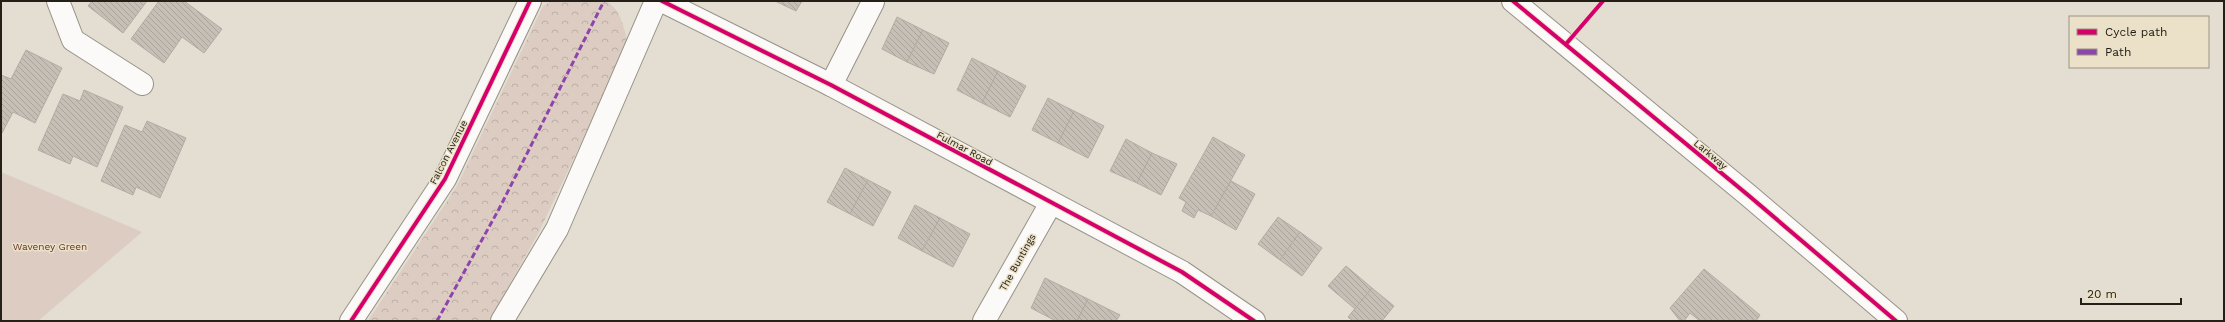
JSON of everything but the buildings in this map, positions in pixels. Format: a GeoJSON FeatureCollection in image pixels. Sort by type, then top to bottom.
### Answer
{"type":"FeatureCollection","features":[{"type":"Feature","properties":{"kind":"street"},"geometry":{"type":"LineString","coordinates":[[58,1],[73,40],[142,84]]}},
{"type":"Feature","properties":{"kind":"street","name":"Falcon Avenue"},"geometry":{"type":"LineString","coordinates":[[351,321],[444,179],[530,1]]}},
{"type":"Feature","properties":{"kind":"street"},"geometry":{"type":"LineString","coordinates":[[502,321],[557,229],[656,1]]}},
{"type":"Feature","properties":{"kind":"street","name":"Fulmar Road"},"geometry":{"type":"LineString","coordinates":[[662,1],[831,86],[1182,272],[1254,321]]}},
{"type":"Feature","properties":{"kind":"street","name":"Larkway"},"geometry":{"type":"LineString","coordinates":[[1513,1],[1748,194],[1896,321]]}},
{"type":"Feature","properties":{"kind":"street"},"geometry":{"type":"LineString","coordinates":[[831,86],[873,2]]}},
{"type":"Feature","properties":{"kind":"street","name":"The Buntings"},"geometry":{"type":"LineString","coordinates":[[984,321],[1051,203]]}},
{"type":"Feature","properties":{"kind":"green space"},"geometry":{"type":"Polygon","coordinates":[[[551,1],[605,1],[618,13],[628,44],[538,234],[489,321],[368,321],[457,186],[543,6],[551,1]]]}},
{"type":"Feature","properties":{"kind":"green space","name":"Waveney Green"},"geometry":{"type":"Polygon","coordinates":[[[1,172],[142,232],[38,321],[1,321],[1,172]]]}},
{"type":"Feature","properties":{"kind":"marked path"},"geometry":{"type":"LineString","coordinates":[[437,321],[499,209],[604,1]]}},
{"type":"Feature","properties":{"kind":"cycle path"},"geometry":{"type":"LineString","coordinates":[[351,321],[445,179],[530,1]]}},
{"type":"Feature","properties":{"kind":"cycle path"},"geometry":{"type":"LineString","coordinates":[[662,1],[831,85],[1182,272],[1254,321]]}},
{"type":"Feature","properties":{"kind":"cycle path"},"geometry":{"type":"LineString","coordinates":[[1513,1],[1748,195],[1896,321]]}},
{"type":"Feature","properties":{"kind":"cycle path"},"geometry":{"type":"LineString","coordinates":[[1566,44],[1603,1]]}}]}
